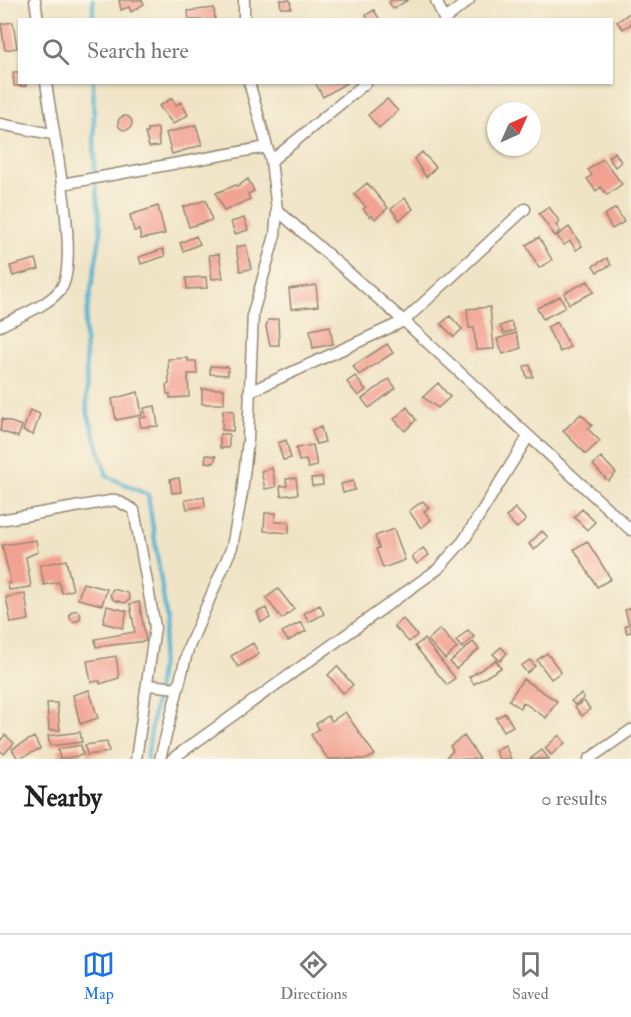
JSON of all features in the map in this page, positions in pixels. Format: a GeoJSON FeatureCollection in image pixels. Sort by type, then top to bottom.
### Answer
{"type":"FeatureCollection","features":[{"type":"Feature","properties":{"kind":"street"},"geometry":{"type":"LineString","coordinates":[[35,0],[38,18]]}},
{"type":"Feature","properties":{"kind":"street"},"geometry":{"type":"LineString","coordinates":[[244,0],[244,18]]}},
{"type":"Feature","properties":{"kind":"street"},"geometry":{"type":"LineString","coordinates":[[436,0],[444,18]]}},
{"type":"Feature","properties":{"kind":"street"},"geometry":{"type":"LineString","coordinates":[[445,18],[470,0]]}},
{"type":"Feature","properties":{"kind":"street"},"geometry":{"type":"LineString","coordinates":[[0,326],[50,299],[62,287],[68,266],[62,184],[52,134],[46,84]]}},
{"type":"Feature","properties":{"kind":"street"},"geometry":{"type":"LineString","coordinates":[[160,759],[188,649],[232,547],[248,440],[253,313],[275,235],[277,210],[271,161],[250,84]]}},
{"type":"Feature","properties":{"kind":"street"},"geometry":{"type":"LineString","coordinates":[[271,161],[365,84]]}},
{"type":"Feature","properties":{"kind":"street"},"geometry":{"type":"LineString","coordinates":[[0,124],[52,134]]}},
{"type":"Feature","properties":{"kind":"street"},"geometry":{"type":"LineString","coordinates":[[62,184],[267,147]]}},
{"type":"Feature","properties":{"kind":"street"},"geometry":{"type":"LineString","coordinates":[[249,392],[404,321],[525,209]]}},
{"type":"Feature","properties":{"kind":"street"},"geometry":{"type":"LineString","coordinates":[[277,210],[404,321],[631,530]]}},
{"type":"Feature","properties":{"kind":"street"},"geometry":{"type":"LineString","coordinates":[[172,759],[438,569],[464,540],[528,437]]}},
{"type":"Feature","properties":{"kind":"street"},"geometry":{"type":"LineString","coordinates":[[0,520],[116,500],[134,510],[155,627],[149,685],[136,759]]}},
{"type":"Feature","properties":{"kind":"street"},"geometry":{"type":"LineString","coordinates":[[149,685],[177,688]]}},
{"type":"Feature","properties":{"kind":"street"},"geometry":{"type":"LineString","coordinates":[[589,759],[631,730]]}},
{"type":"Feature","properties":{"kind":"building"},"geometry":{"type":"Polygon","coordinates":[[[119,0],[142,0],[144,4],[131,12],[129,7],[121,10],[119,0]]]}},
{"type":"Feature","properties":{"kind":"building"},"geometry":{"type":"Polygon","coordinates":[[[280,0],[290,0],[291,8],[281,8],[280,0]]]}},
{"type":"Feature","properties":{"kind":"building"},"geometry":{"type":"Polygon","coordinates":[[[408,0],[393,9],[389,2],[408,0]]]}},
{"type":"Feature","properties":{"kind":"building"},"geometry":{"type":"Polygon","coordinates":[[[214,8],[215,18],[189,18],[188,11],[214,8]]]}},
{"type":"Feature","properties":{"kind":"building"},"geometry":{"type":"Polygon","coordinates":[[[374,10],[379,18],[367,18],[366,15],[374,10]]]}},
{"type":"Feature","properties":{"kind":"building"},"geometry":{"type":"Polygon","coordinates":[[[631,12],[631,24],[623,29],[617,22],[631,12]]]}},
{"type":"Feature","properties":{"kind":"building"},"geometry":{"type":"Polygon","coordinates":[[[13,22],[17,48],[5,50],[1,24],[13,22]]]}},
{"type":"Feature","properties":{"kind":"building"},"geometry":{"type":"Polygon","coordinates":[[[13,72],[18,72],[18,84],[26,84],[26,86],[14,86],[13,72]]]}},
{"type":"Feature","properties":{"kind":"building"},"geometry":{"type":"Polygon","coordinates":[[[316,84],[345,84],[323,97],[316,84]]]}},
{"type":"Feature","properties":{"kind":"building"},"geometry":{"type":"Polygon","coordinates":[[[172,98],[176,105],[181,102],[188,115],[173,124],[159,106],[172,98]]]}},
{"type":"Feature","properties":{"kind":"building"},"geometry":{"type":"Polygon","coordinates":[[[387,99],[398,111],[379,128],[368,115],[387,99]]]}},
{"type":"Feature","properties":{"kind":"building"},"geometry":{"type":"Polygon","coordinates":[[[125,116],[130,118],[132,123],[130,128],[125,130],[120,128],[118,123],[120,118],[125,116]]]}},
{"type":"Feature","properties":{"kind":"building"},"geometry":{"type":"Polygon","coordinates":[[[196,125],[202,145],[172,154],[166,133],[196,125]]]}},
{"type":"Feature","properties":{"kind":"building"},"geometry":{"type":"Polygon","coordinates":[[[158,128],[159,146],[149,147],[145,133],[148,133],[148,129],[158,128]]]}},
{"type":"Feature","properties":{"kind":"building"},"geometry":{"type":"Polygon","coordinates":[[[422,152],[436,167],[426,177],[414,159],[422,152]]]}},
{"type":"Feature","properties":{"kind":"building"},"geometry":{"type":"Polygon","coordinates":[[[615,152],[621,162],[615,167],[608,157],[615,152]]]}},
{"type":"Feature","properties":{"kind":"building"},"geometry":{"type":"Polygon","coordinates":[[[603,159],[622,184],[607,195],[601,187],[596,191],[587,179],[592,175],[588,170],[603,159]]]}},
{"type":"Feature","properties":{"kind":"building"},"geometry":{"type":"Polygon","coordinates":[[[248,179],[254,191],[248,194],[250,199],[224,211],[216,193],[236,185],[237,187],[248,179]]]}},
{"type":"Feature","properties":{"kind":"building"},"geometry":{"type":"Polygon","coordinates":[[[367,183],[388,208],[375,219],[363,209],[366,207],[354,194],[367,183]]]}},
{"type":"Feature","properties":{"kind":"building"},"geometry":{"type":"Polygon","coordinates":[[[405,198],[413,209],[400,220],[391,209],[405,198]]]}},
{"type":"Feature","properties":{"kind":"building"},"geometry":{"type":"Polygon","coordinates":[[[206,200],[212,220],[189,227],[183,207],[206,200]]]}},
{"type":"Feature","properties":{"kind":"building"},"geometry":{"type":"Polygon","coordinates":[[[158,206],[165,234],[141,239],[139,230],[134,231],[130,215],[158,206]]]}},
{"type":"Feature","properties":{"kind":"building"},"geometry":{"type":"Polygon","coordinates":[[[549,207],[560,222],[556,225],[560,231],[555,236],[539,214],[549,207]]]}},
{"type":"Feature","properties":{"kind":"building"},"geometry":{"type":"Polygon","coordinates":[[[616,208],[624,222],[612,229],[604,215],[616,208]]]}},
{"type":"Feature","properties":{"kind":"building"},"geometry":{"type":"Polygon","coordinates":[[[244,218],[248,230],[235,234],[231,222],[244,218]]]}},
{"type":"Feature","properties":{"kind":"building"},"geometry":{"type":"Polygon","coordinates":[[[569,227],[582,246],[576,250],[570,241],[564,245],[557,236],[569,227]]]}},
{"type":"Feature","properties":{"kind":"building"},"geometry":{"type":"Polygon","coordinates":[[[196,236],[200,244],[183,251],[180,243],[196,236]]]}},
{"type":"Feature","properties":{"kind":"building"},"geometry":{"type":"Polygon","coordinates":[[[539,237],[552,260],[539,268],[526,245],[539,237]]]}},
{"type":"Feature","properties":{"kind":"building"},"geometry":{"type":"Polygon","coordinates":[[[246,245],[251,269],[240,271],[236,247],[246,245]]]}},
{"type":"Feature","properties":{"kind":"building"},"geometry":{"type":"Polygon","coordinates":[[[163,249],[165,256],[141,264],[139,257],[163,249]]]}},
{"type":"Feature","properties":{"kind":"building"},"geometry":{"type":"Polygon","coordinates":[[[219,254],[223,278],[212,279],[209,255],[219,254]]]}},
{"type":"Feature","properties":{"kind":"building"},"geometry":{"type":"Polygon","coordinates":[[[607,258],[611,265],[597,272],[593,266],[607,258]]]}},
{"type":"Feature","properties":{"kind":"building"},"geometry":{"type":"Polygon","coordinates":[[[36,259],[39,269],[13,276],[10,266],[36,259]]]}},
{"type":"Feature","properties":{"kind":"building"},"geometry":{"type":"Polygon","coordinates":[[[206,277],[207,288],[187,289],[186,278],[206,277]]]}},
{"type":"Feature","properties":{"kind":"building"},"geometry":{"type":"Polygon","coordinates":[[[588,281],[594,292],[569,304],[564,293],[588,281]]]}},
{"type":"Feature","properties":{"kind":"building"},"geometry":{"type":"Polygon","coordinates":[[[316,285],[318,306],[291,309],[289,289],[316,285]]]}},
{"type":"Feature","properties":{"kind":"building"},"geometry":{"type":"Polygon","coordinates":[[[560,296],[566,307],[543,319],[537,308],[560,296]]]}},
{"type":"Feature","properties":{"kind":"building"},"geometry":{"type":"Polygon","coordinates":[[[490,307],[494,349],[476,350],[474,328],[469,328],[467,309],[490,307]]]}},
{"type":"Feature","properties":{"kind":"building"},"geometry":{"type":"Polygon","coordinates":[[[450,316],[462,329],[454,337],[441,324],[450,316]]]}},
{"type":"Feature","properties":{"kind":"building"},"geometry":{"type":"Polygon","coordinates":[[[278,319],[279,345],[270,345],[266,327],[268,320],[278,319]]]}},
{"type":"Feature","properties":{"kind":"building"},"geometry":{"type":"Polygon","coordinates":[[[511,322],[515,330],[504,334],[500,326],[511,322]]]}},
{"type":"Feature","properties":{"kind":"building"},"geometry":{"type":"Polygon","coordinates":[[[557,322],[570,347],[560,352],[547,327],[557,322]]]}},
{"type":"Feature","properties":{"kind":"building"},"geometry":{"type":"Polygon","coordinates":[[[330,326],[333,344],[313,348],[310,330],[330,326]]]}},
{"type":"Feature","properties":{"kind":"building"},"geometry":{"type":"Polygon","coordinates":[[[516,333],[521,348],[503,354],[497,339],[516,333]]]}},
{"type":"Feature","properties":{"kind":"building"},"geometry":{"type":"Polygon","coordinates":[[[387,344],[393,353],[359,375],[353,366],[387,344]]]}},
{"type":"Feature","properties":{"kind":"building"},"geometry":{"type":"Polygon","coordinates":[[[188,358],[188,361],[196,361],[197,374],[188,374],[189,397],[170,398],[166,385],[169,384],[168,359],[188,358]]]}},
{"type":"Feature","properties":{"kind":"building"},"geometry":{"type":"Polygon","coordinates":[[[530,365],[533,377],[527,378],[524,366],[530,365]]]}},
{"type":"Feature","properties":{"kind":"building"},"geometry":{"type":"Polygon","coordinates":[[[210,366],[228,367],[228,375],[210,374],[210,366]]]}},
{"type":"Feature","properties":{"kind":"building"},"geometry":{"type":"Polygon","coordinates":[[[355,376],[366,390],[358,396],[347,382],[355,376]]]}},
{"type":"Feature","properties":{"kind":"building"},"geometry":{"type":"Polygon","coordinates":[[[389,379],[396,388],[369,408],[362,399],[389,379]]]}},
{"type":"Feature","properties":{"kind":"building"},"geometry":{"type":"Polygon","coordinates":[[[438,383],[450,397],[438,408],[423,397],[438,383]]]}},
{"type":"Feature","properties":{"kind":"building"},"geometry":{"type":"Polygon","coordinates":[[[202,389],[224,389],[224,404],[202,404],[202,389]]]}},
{"type":"Feature","properties":{"kind":"building"},"geometry":{"type":"Polygon","coordinates":[[[138,392],[142,415],[116,420],[112,399],[138,392]]]}},
{"type":"Feature","properties":{"kind":"building"},"geometry":{"type":"Polygon","coordinates":[[[155,406],[158,426],[141,427],[139,418],[146,417],[144,408],[155,406]]]}},
{"type":"Feature","properties":{"kind":"building"},"geometry":{"type":"Polygon","coordinates":[[[407,407],[416,420],[405,431],[394,419],[407,407]]]}},
{"type":"Feature","properties":{"kind":"building"},"geometry":{"type":"Polygon","coordinates":[[[30,410],[40,414],[33,435],[23,431],[30,410]]]}},
{"type":"Feature","properties":{"kind":"building"},"geometry":{"type":"Polygon","coordinates":[[[223,410],[234,411],[233,431],[222,430],[223,410]]]}},
{"type":"Feature","properties":{"kind":"building"},"geometry":{"type":"Polygon","coordinates":[[[581,414],[592,425],[588,429],[600,441],[586,454],[563,431],[581,414]]]}},
{"type":"Feature","properties":{"kind":"building"},"geometry":{"type":"Polygon","coordinates":[[[2,419],[22,426],[18,437],[0,431],[2,419]]]}},
{"type":"Feature","properties":{"kind":"building"},"geometry":{"type":"Polygon","coordinates":[[[321,427],[325,442],[316,444],[312,430],[321,427]]]}},
{"type":"Feature","properties":{"kind":"building"},"geometry":{"type":"Polygon","coordinates":[[[220,434],[229,434],[229,448],[220,448],[220,434]]]}},
{"type":"Feature","properties":{"kind":"building"},"geometry":{"type":"Polygon","coordinates":[[[286,440],[291,458],[283,460],[278,443],[286,440]]]}},
{"type":"Feature","properties":{"kind":"building"},"geometry":{"type":"Polygon","coordinates":[[[313,445],[317,466],[308,468],[306,460],[299,461],[296,448],[313,445]]]}},
{"type":"Feature","properties":{"kind":"building"},"geometry":{"type":"Polygon","coordinates":[[[206,455],[216,456],[214,463],[205,462],[206,455]]]}},
{"type":"Feature","properties":{"kind":"building"},"geometry":{"type":"Polygon","coordinates":[[[601,457],[616,473],[608,481],[593,465],[601,457]]]}},
{"type":"Feature","properties":{"kind":"building"},"geometry":{"type":"Polygon","coordinates":[[[272,468],[276,487],[265,489],[261,471],[272,468]]]}},
{"type":"Feature","properties":{"kind":"building"},"geometry":{"type":"Polygon","coordinates":[[[322,477],[323,485],[312,486],[311,478],[322,477]]]}},
{"type":"Feature","properties":{"kind":"building"},"geometry":{"type":"Polygon","coordinates":[[[179,478],[181,492],[172,493],[170,479],[179,478]]]}},
{"type":"Feature","properties":{"kind":"building"},"geometry":{"type":"Polygon","coordinates":[[[296,478],[298,494],[281,496],[280,486],[287,486],[286,479],[296,478]]]}},
{"type":"Feature","properties":{"kind":"building"},"geometry":{"type":"Polygon","coordinates":[[[353,481],[355,490],[343,493],[341,484],[353,481]]]}},
{"type":"Feature","properties":{"kind":"building"},"geometry":{"type":"Polygon","coordinates":[[[204,497],[205,506],[187,509],[185,500],[204,497]]]}},
{"type":"Feature","properties":{"kind":"building"},"geometry":{"type":"Polygon","coordinates":[[[423,501],[429,508],[424,511],[431,520],[421,528],[409,511],[423,501]]]}},
{"type":"Feature","properties":{"kind":"building"},"geometry":{"type":"Polygon","coordinates":[[[515,508],[526,520],[517,528],[506,517],[515,508]]]}},
{"type":"Feature","properties":{"kind":"building"},"geometry":{"type":"Polygon","coordinates":[[[582,509],[595,522],[587,530],[574,517],[582,509]]]}},
{"type":"Feature","properties":{"kind":"building"},"geometry":{"type":"Polygon","coordinates":[[[265,513],[276,513],[275,522],[289,522],[289,533],[264,531],[265,513]]]}},
{"type":"Feature","properties":{"kind":"building"},"geometry":{"type":"Polygon","coordinates":[[[394,529],[405,560],[383,568],[376,549],[379,548],[375,536],[394,529]]]}},
{"type":"Feature","properties":{"kind":"building"},"geometry":{"type":"Polygon","coordinates":[[[542,531],[548,537],[534,550],[529,544],[542,531]]]}},
{"type":"Feature","properties":{"kind":"building"},"geometry":{"type":"Polygon","coordinates":[[[36,540],[38,552],[26,557],[31,587],[9,590],[8,583],[11,583],[2,545],[36,540]]]}},
{"type":"Feature","properties":{"kind":"building"},"geometry":{"type":"Polygon","coordinates":[[[587,541],[611,579],[597,587],[574,549],[587,541]]]}},
{"type":"Feature","properties":{"kind":"building"},"geometry":{"type":"Polygon","coordinates":[[[423,548],[429,555],[417,564],[412,557],[423,548]]]}},
{"type":"Feature","properties":{"kind":"building"},"geometry":{"type":"Polygon","coordinates":[[[66,560],[73,590],[62,593],[59,582],[44,585],[40,565],[66,560]]]}},
{"type":"Feature","properties":{"kind":"building"},"geometry":{"type":"Polygon","coordinates":[[[83,583],[107,589],[102,605],[78,599],[83,583]]]}},
{"type":"Feature","properties":{"kind":"building"},"geometry":{"type":"Polygon","coordinates":[[[113,589],[128,593],[130,599],[125,603],[114,600],[110,595],[113,589]]]}},
{"type":"Feature","properties":{"kind":"building"},"geometry":{"type":"Polygon","coordinates":[[[278,589],[294,609],[282,619],[266,598],[278,589]]]}},
{"type":"Feature","properties":{"kind":"building"},"geometry":{"type":"Polygon","coordinates":[[[25,594],[29,620],[11,623],[6,597],[25,594]]]}},
{"type":"Feature","properties":{"kind":"building"},"geometry":{"type":"Polygon","coordinates":[[[139,602],[146,641],[96,647],[95,639],[135,632],[130,604],[139,602]]]}},
{"type":"Feature","properties":{"kind":"building"},"geometry":{"type":"Polygon","coordinates":[[[320,605],[324,614],[309,622],[304,613],[320,605]]]}},
{"type":"Feature","properties":{"kind":"building"},"geometry":{"type":"Polygon","coordinates":[[[107,606],[127,611],[123,628],[103,623],[107,606]]]}},
{"type":"Feature","properties":{"kind":"building"},"geometry":{"type":"Polygon","coordinates":[[[266,608],[270,618],[261,622],[257,612],[266,608]]]}},
{"type":"Feature","properties":{"kind":"building"},"geometry":{"type":"Polygon","coordinates":[[[631,608],[631,632],[627,633],[625,626],[629,624],[625,610],[631,608]]]}},
{"type":"Feature","properties":{"kind":"building"},"geometry":{"type":"Polygon","coordinates":[[[75,611],[79,612],[79,620],[75,621],[71,620],[70,616],[71,612],[75,611]]]}},
{"type":"Feature","properties":{"kind":"building"},"geometry":{"type":"Polygon","coordinates":[[[403,619],[417,635],[409,642],[394,626],[403,619]]]}},
{"type":"Feature","properties":{"kind":"building"},"geometry":{"type":"Polygon","coordinates":[[[301,622],[306,631],[288,641],[282,632],[301,622]]]}},
{"type":"Feature","properties":{"kind":"building"},"geometry":{"type":"Polygon","coordinates":[[[440,629],[457,648],[445,659],[428,640],[440,629]]]}},
{"type":"Feature","properties":{"kind":"building"},"geometry":{"type":"Polygon","coordinates":[[[468,630],[474,637],[462,648],[456,641],[468,630]]]}},
{"type":"Feature","properties":{"kind":"building"},"geometry":{"type":"Polygon","coordinates":[[[424,639],[455,678],[447,685],[415,646],[424,639]]]}},
{"type":"Feature","properties":{"kind":"building"},"geometry":{"type":"Polygon","coordinates":[[[473,642],[479,649],[456,669],[450,662],[473,642]]]}},
{"type":"Feature","properties":{"kind":"building"},"geometry":{"type":"Polygon","coordinates":[[[253,643],[259,654],[238,667],[231,656],[253,643]]]}},
{"type":"Feature","properties":{"kind":"building"},"geometry":{"type":"Polygon","coordinates":[[[501,647],[507,653],[500,661],[493,654],[501,647]]]}},
{"type":"Feature","properties":{"kind":"building"},"geometry":{"type":"Polygon","coordinates":[[[547,653],[561,672],[551,679],[537,660],[547,653]]]}},
{"type":"Feature","properties":{"kind":"building"},"geometry":{"type":"Polygon","coordinates":[[[116,656],[119,678],[100,684],[100,681],[91,682],[87,661],[116,656]]]}},
{"type":"Feature","properties":{"kind":"building"},"geometry":{"type":"Polygon","coordinates":[[[496,660],[501,668],[474,684],[469,677],[496,660]]]}},
{"type":"Feature","properties":{"kind":"building"},"geometry":{"type":"Polygon","coordinates":[[[530,660],[535,666],[527,673],[521,666],[530,660]]]}},
{"type":"Feature","properties":{"kind":"building"},"geometry":{"type":"Polygon","coordinates":[[[337,666],[353,685],[343,693],[328,675],[337,666]]]}},
{"type":"Feature","properties":{"kind":"building"},"geometry":{"type":"Polygon","coordinates":[[[523,679],[557,701],[546,718],[523,702],[520,708],[509,700],[523,679]]]}},
{"type":"Feature","properties":{"kind":"building"},"geometry":{"type":"Polygon","coordinates":[[[89,690],[98,718],[80,724],[73,695],[89,690]]]}},
{"type":"Feature","properties":{"kind":"building"},"geometry":{"type":"Polygon","coordinates":[[[581,694],[584,698],[575,705],[571,701],[581,694]]]}},
{"type":"Feature","properties":{"kind":"building"},"geometry":{"type":"Polygon","coordinates":[[[584,701],[590,709],[582,716],[575,707],[584,701]]]}},
{"type":"Feature","properties":{"kind":"building"},"geometry":{"type":"Polygon","coordinates":[[[47,703],[57,703],[60,730],[49,730],[47,703]]]}},
{"type":"Feature","properties":{"kind":"building"},"geometry":{"type":"Polygon","coordinates":[[[345,712],[375,755],[368,759],[328,759],[311,735],[319,729],[316,724],[328,716],[332,721],[345,712]]]}},
{"type":"Feature","properties":{"kind":"building"},"geometry":{"type":"Polygon","coordinates":[[[505,713],[513,726],[504,731],[496,718],[505,713]]]}},
{"type":"Feature","properties":{"kind":"building"},"geometry":{"type":"Polygon","coordinates":[[[80,732],[82,742],[50,746],[48,736],[80,732]]]}},
{"type":"Feature","properties":{"kind":"building"},"geometry":{"type":"Polygon","coordinates":[[[5,735],[14,743],[4,754],[0,750],[0,741],[5,735]]]}},
{"type":"Feature","properties":{"kind":"building"},"geometry":{"type":"Polygon","coordinates":[[[559,735],[565,743],[551,755],[545,748],[559,735]]]}},
{"type":"Feature","properties":{"kind":"building"},"geometry":{"type":"Polygon","coordinates":[[[464,736],[480,759],[449,759],[447,756],[453,751],[450,746],[464,736]]]}},
{"type":"Feature","properties":{"kind":"building"},"geometry":{"type":"Polygon","coordinates":[[[34,737],[40,749],[18,759],[12,749],[34,737]]]}},
{"type":"Feature","properties":{"kind":"building"},"geometry":{"type":"Polygon","coordinates":[[[107,742],[109,752],[87,755],[85,745],[107,742]]]}},
{"type":"Feature","properties":{"kind":"building"},"geometry":{"type":"Polygon","coordinates":[[[81,745],[83,755],[60,759],[58,749],[81,745]]]}},
{"type":"Feature","properties":{"kind":"building"},"geometry":{"type":"Polygon","coordinates":[[[505,745],[511,759],[499,759],[495,750],[505,745]]]}},
{"type":"Feature","properties":{"kind":"building"},"geometry":{"type":"Polygon","coordinates":[[[542,750],[549,759],[530,759],[542,750]]]}},
{"type":"Feature","properties":{"kind":"waterway"},"geometry":{"type":"LineString","coordinates":[[93,0],[93,18]]}},
{"type":"Feature","properties":{"kind":"waterway"},"geometry":{"type":"LineString","coordinates":[[93,84],[95,178],[101,232],[85,324],[87,411],[107,476],[148,495],[167,621],[147,759]]}}]}
